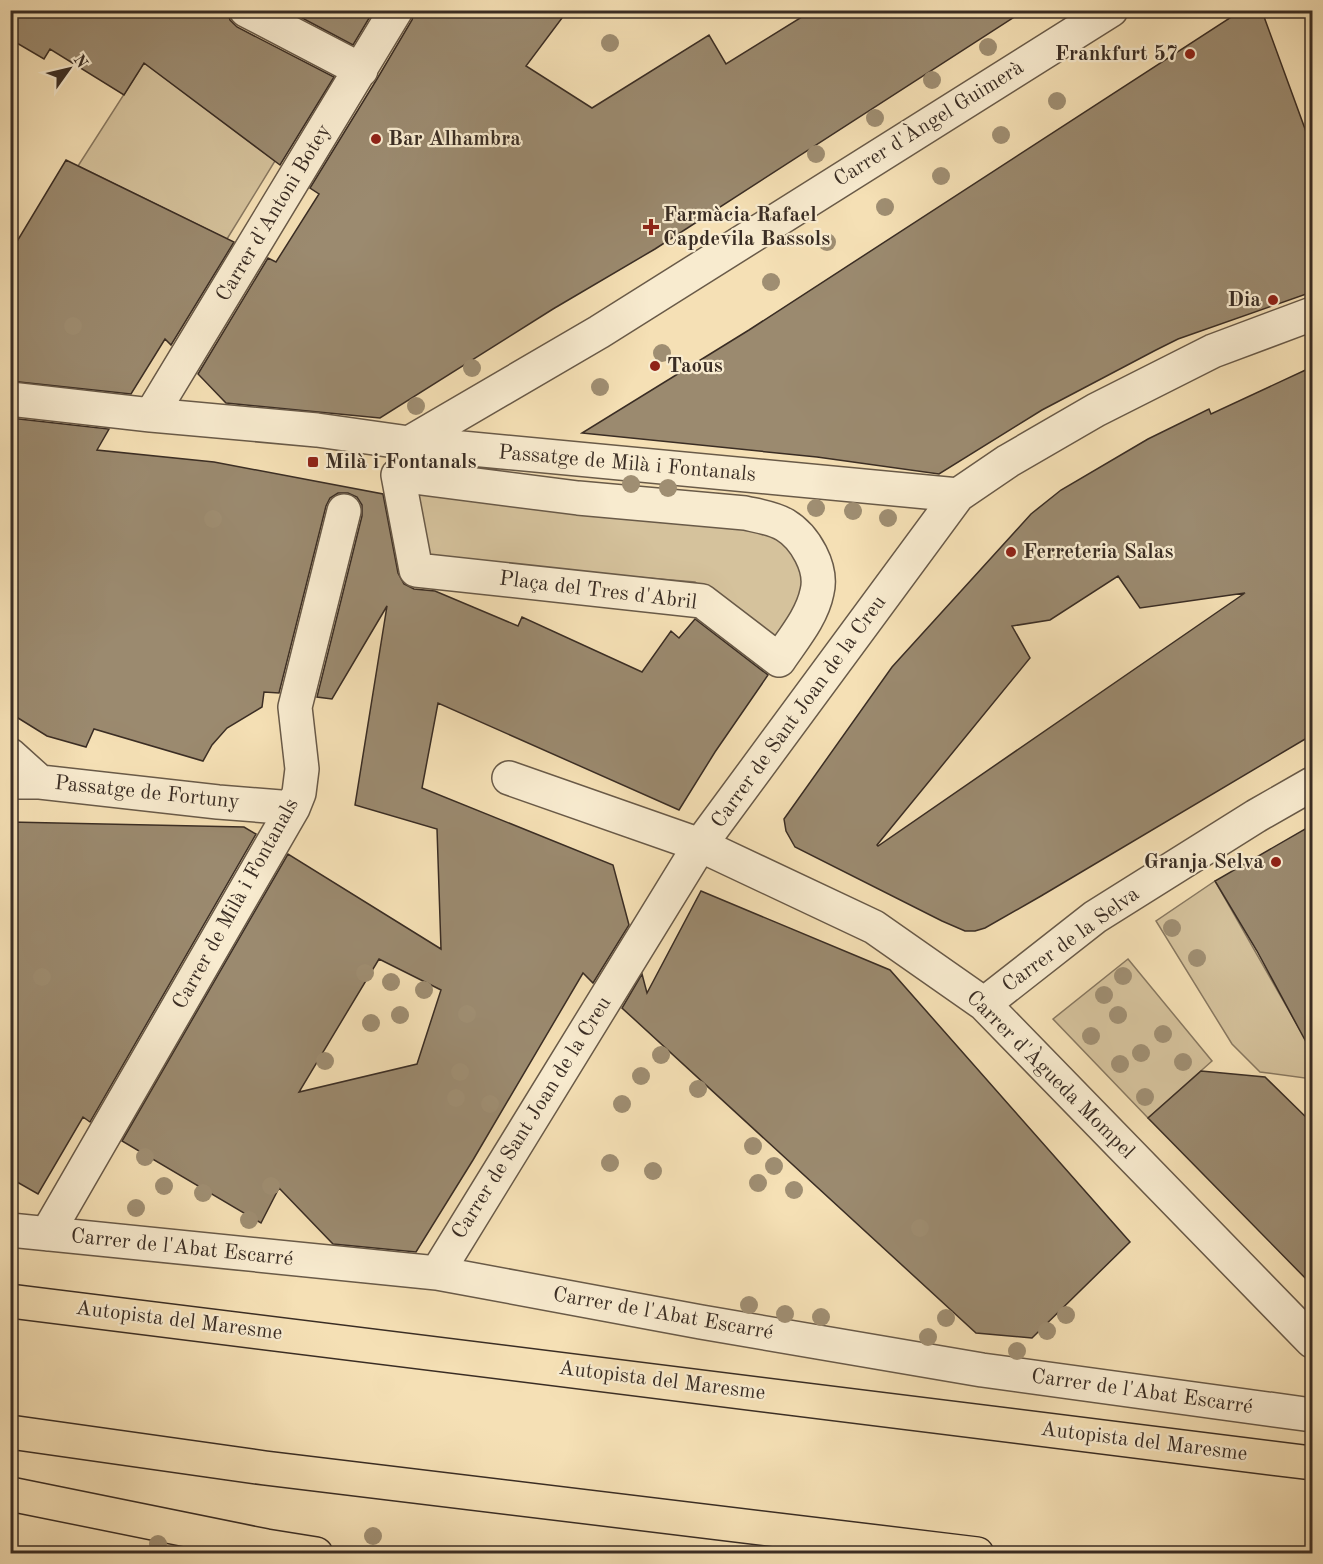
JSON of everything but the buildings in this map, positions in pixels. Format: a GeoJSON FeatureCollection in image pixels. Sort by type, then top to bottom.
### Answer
{"type":"FeatureCollection","features":[{"type":"Feature","properties":{"kind":"highway","name":"Autopista del Maresme"},"geometry":{"type":"LineString","coordinates":[[10,1301],[1312,1463]]}},
{"type":"Feature","properties":{"kind":"highway"},"geometry":{"type":"LineString","coordinates":[[10,1432],[265,1468],[977,1554]]}},
{"type":"Feature","properties":{"kind":"highway"},"geometry":{"type":"LineString","coordinates":[[17,1495],[266,1546],[316,1554]]}},
{"type":"Feature","properties":{"kind":"street"},"geometry":{"type":"LineString","coordinates":[[246,10],[361,70]]}},
{"type":"Feature","properties":{"kind":"street","name":"Carrer d'Antoni Botey"},"geometry":{"type":"LineString","coordinates":[[151,415],[396,10]]}},
{"type":"Feature","properties":{"kind":"street","name":"Carrer d'Àngel Guimerà"},"geometry":{"type":"LineString","coordinates":[[409,443],[598,332],[1111,10]]}},
{"type":"Feature","properties":{"kind":"street","name":"Carrer de Sant Joan de la Creu"},"geometry":{"type":"LineString","coordinates":[[437,1273],[700,845],[958,495],[1008,461],[1096,410],[1214,351],[1312,314]]}},
{"type":"Feature","properties":{"kind":"street","name":"Passatge de Milà i Fontanals"},"geometry":{"type":"LineString","coordinates":[[10,399],[317,430],[409,443],[958,495]]}},
{"type":"Feature","properties":{"kind":"street","name":"Plaça del Tres d'Abril"},"geometry":{"type":"LineString","coordinates":[[398,475],[578,498],[745,513],[762,517],[786,526],[801,540],[814,561],[818,591],[806,619],[779,660],[702,601],[416,570],[398,475]]}},
{"type":"Feature","properties":{"kind":"street","name":"Carrer de Milà i Fontanals"},"geometry":{"type":"LineString","coordinates":[[47,1234],[299,794],[302,769],[295,707],[344,511]]}},
{"type":"Feature","properties":{"kind":"street","name":"Passatge de Fortuny"},"geometry":{"type":"LineString","coordinates":[[10,755],[25,782],[293,808]]}},
{"type":"Feature","properties":{"kind":"street","name":"Carrer d'Àgueda Mompel"},"geometry":{"type":"LineString","coordinates":[[509,778],[700,845],[874,927],[984,1004],[1312,1341]]}},
{"type":"Feature","properties":{"kind":"street","name":"Carrer de la Selva"},"geometry":{"type":"LineString","coordinates":[[984,1004],[1095,917],[1256,816],[1312,784]]}},
{"type":"Feature","properties":{"kind":"street","name":"Carrer de l'Abat Escarré"},"geometry":{"type":"LineString","coordinates":[[10,1230],[437,1273],[701,1322],[982,1370],[1312,1415]]}},
{"type":"Feature","properties":{"kind":"shaded area"},"geometry":{"type":"Polygon","coordinates":[[[144,63],[275,161],[227,239],[78,166],[144,63]]]}},
{"type":"Feature","properties":{"kind":"shaded area"},"geometry":{"type":"Polygon","coordinates":[[[410,488],[749,521],[790,541],[812,589],[774,642],[695,582],[420,559],[410,488]]]}},
{"type":"Feature","properties":{"kind":"shaded area"},"geometry":{"type":"Polygon","coordinates":[[[1215,881],[1300,1030],[1312,1023],[1312,1079],[1260,1072],[1232,1044],[1156,921],[1215,881]]]}},
{"type":"Feature","properties":{"kind":"shaded area"},"geometry":{"type":"Polygon","coordinates":[[[1128,959],[1212,1061],[1148,1118],[1053,1019],[1128,959]]]}},
{"type":"Feature","properties":{"kind":"place","name":"Frankfurt 57"},"geometry":{"type":"Point","coordinates":[1190,54]}},
{"type":"Feature","properties":{"kind":"place","name":"Bar Alhambra"},"geometry":{"type":"Point","coordinates":[376,139]}},
{"type":"Feature","properties":{"kind":"place","name":"Farmàcia Rafael Capdevila Bassols"},"geometry":{"type":"Point","coordinates":[651,227]}},
{"type":"Feature","properties":{"kind":"place","name":"Dia"},"geometry":{"type":"Point","coordinates":[1273,300]}},
{"type":"Feature","properties":{"kind":"place","name":"Taous"},"geometry":{"type":"Point","coordinates":[655,366]}},
{"type":"Feature","properties":{"kind":"place","name":"Milà i Fontanals"},"geometry":{"type":"Point","coordinates":[313,462]}},
{"type":"Feature","properties":{"kind":"place","name":"Ferreteria Salas"},"geometry":{"type":"Point","coordinates":[1011,552]}},
{"type":"Feature","properties":{"kind":"place","name":"Granja Selva"},"geometry":{"type":"Point","coordinates":[1276,862]}}]}
